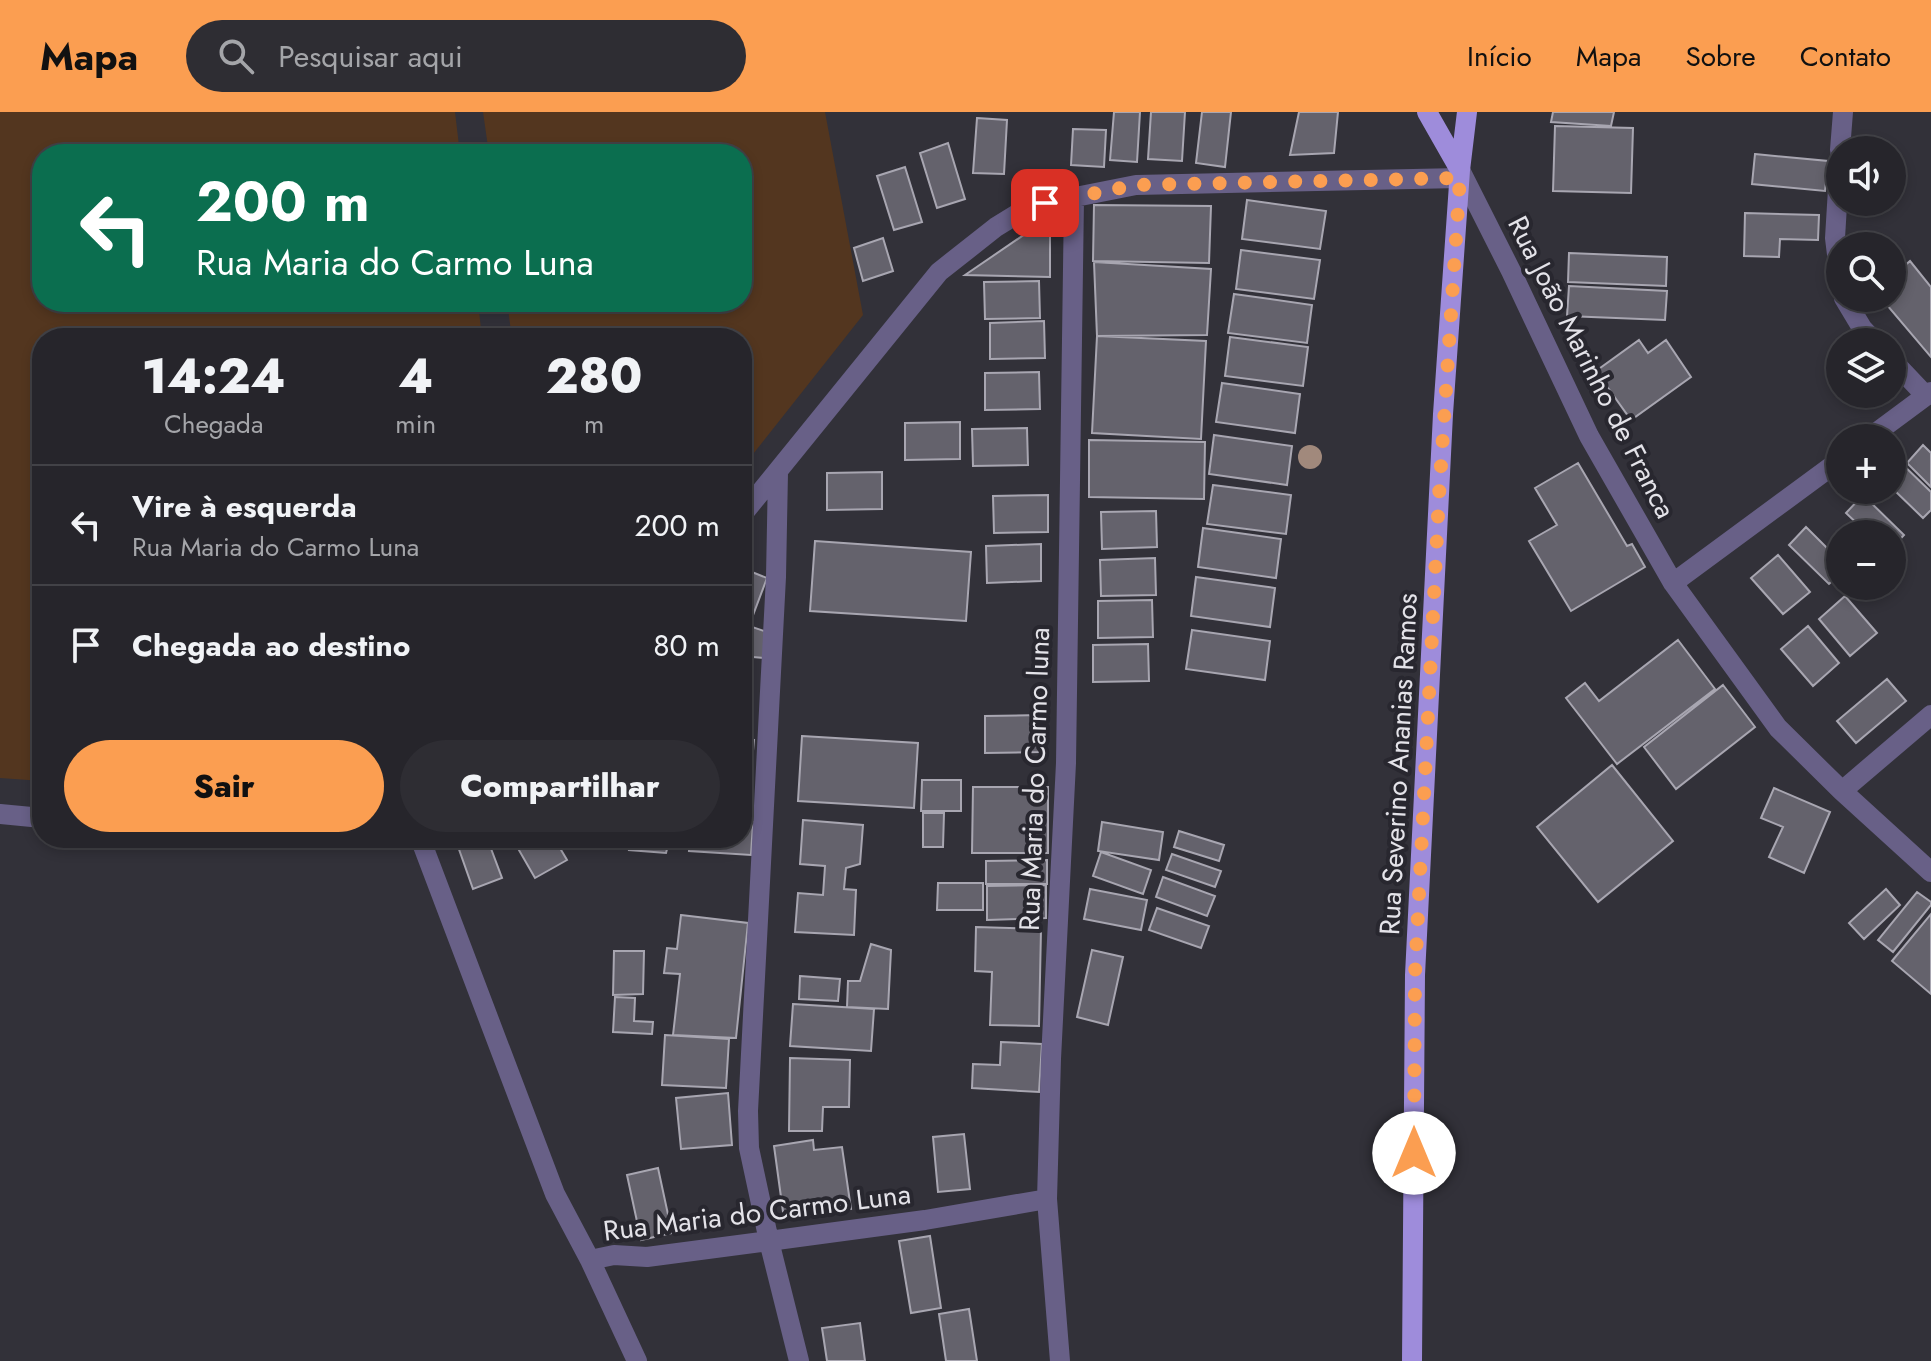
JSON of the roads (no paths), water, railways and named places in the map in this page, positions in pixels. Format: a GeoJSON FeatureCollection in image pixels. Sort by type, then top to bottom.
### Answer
{"type":"FeatureCollection","features":[{"type":"Feature","properties":{"kind":"main road"},"geometry":{"type":"LineString","coordinates":[[1427,112],[1460,174]]}},
{"type":"Feature","properties":{"kind":"main road","name":"Rua Severino Ananias Ramos"},"geometry":{"type":"LineString","coordinates":[[1412,1361],[1415,975],[1439,496],[1460,174],[1467,112]]}},
{"type":"Feature","properties":{"kind":"street"},"geometry":{"type":"LineString","coordinates":[[1841,136],[1843,112]]}},
{"type":"Feature","properties":{"kind":"street"},"geometry":{"type":"LineString","coordinates":[[752,503],[939,272],[985,235],[1022,211],[1045,203],[1136,185],[1460,174]]}},
{"type":"Feature","properties":{"kind":"street","name":"Rua João Marinho de Franca"},"geometry":{"type":"LineString","coordinates":[[1460,174],[1511,271],[1589,436],[1673,583],[1778,728],[1931,872]]}},
{"type":"Feature","properties":{"kind":"street","name":"Rua Maria do Carmo luna"},"geometry":{"type":"LineString","coordinates":[[1060,1361],[1047,1199],[1066,763],[1074,198]]}},
{"type":"Feature","properties":{"kind":"street"},"geometry":{"type":"LineString","coordinates":[[1888,424],[1929,394],[1906,373]]}},
{"type":"Feature","properties":{"kind":"street"},"geometry":{"type":"LineString","coordinates":[[1673,583],[1826,470]]}},
{"type":"Feature","properties":{"kind":"street"},"geometry":{"type":"LineString","coordinates":[[778,472],[776,577],[748,1111],[749,1148],[799,1361]]}},
{"type":"Feature","properties":{"kind":"street"},"geometry":{"type":"LineString","coordinates":[[1842,791],[1931,715]]}},
{"type":"Feature","properties":{"kind":"street"},"geometry":{"type":"LineString","coordinates":[[0,814],[32,817]]}},
{"type":"Feature","properties":{"kind":"street","name":"Rua Maria do Carmo Luna"},"geometry":{"type":"LineString","coordinates":[[424,848],[555,1194],[590,1260],[614,1255],[647,1257],[769,1241],[925,1220],[1047,1199]]}},
{"type":"Feature","properties":{"kind":"street"},"geometry":{"type":"LineString","coordinates":[[590,1260],[637,1361]]}}]}
